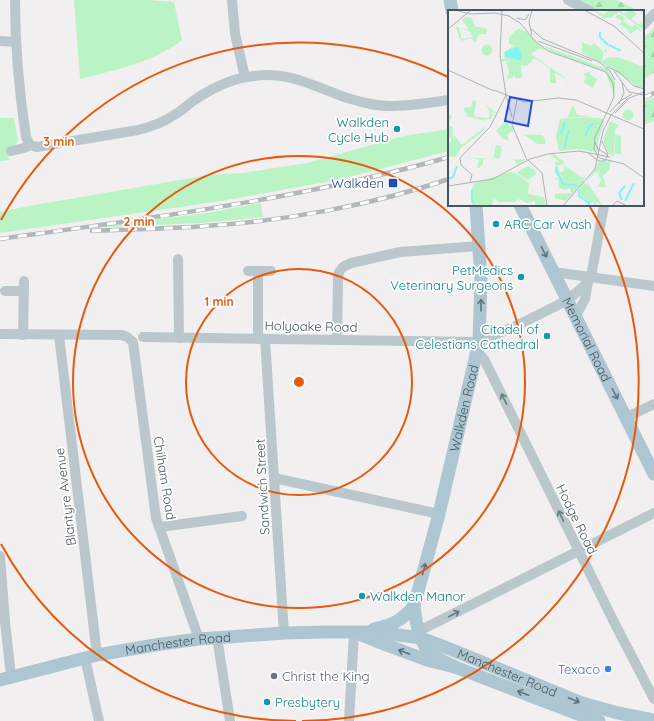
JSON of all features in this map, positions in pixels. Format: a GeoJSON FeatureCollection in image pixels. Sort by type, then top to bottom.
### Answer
{"type":"FeatureCollection","features":[{"type":"Feature","properties":{"kind":"main road"},"geometry":{"type":"LineString","coordinates":[[450,0],[452,10]]}},
{"type":"Feature","properties":{"kind":"main road","name":"Walkden Road"},"geometry":{"type":"LineString","coordinates":[[455,667],[432,655],[420,635],[414,606],[439,514],[478,346],[481,278],[476,206]]}},
{"type":"Feature","properties":{"kind":"main road","name":"Memorial Road"},"geometry":{"type":"LineString","coordinates":[[521,206],[627,417],[654,474]]}},
{"type":"Feature","properties":{"kind":"main road"},"geometry":{"type":"LineString","coordinates":[[356,633],[396,622],[414,606]]}},
{"type":"Feature","properties":{"kind":"main road","name":"Manchester Road"},"geometry":{"type":"LineString","coordinates":[[6,678],[91,656],[217,637],[325,632],[420,635],[582,703],[618,714],[654,720]]}},
{"type":"Feature","properties":{"kind":"main road","name":"Manchester Road"},"geometry":{"type":"LineString","coordinates":[[356,633],[427,660],[455,667],[599,721]]}},
{"type":"Feature","properties":{"kind":"street"},"geometry":{"type":"LineString","coordinates":[[15,0],[15,42],[26,138],[30,145]]}},
{"type":"Feature","properties":{"kind":"street"},"geometry":{"type":"LineString","coordinates":[[232,0],[235,34],[245,77]]}},
{"type":"Feature","properties":{"kind":"street"},"geometry":{"type":"LineString","coordinates":[[568,0],[588,10]]}},
{"type":"Feature","properties":{"kind":"street"},"geometry":{"type":"LineString","coordinates":[[644,25],[654,14]]}},
{"type":"Feature","properties":{"kind":"street"},"geometry":{"type":"LineString","coordinates":[[0,41],[15,42]]}},
{"type":"Feature","properties":{"kind":"street"},"geometry":{"type":"LineString","coordinates":[[11,151],[30,145],[37,147],[150,127],[174,115],[208,91],[245,77],[265,75],[292,77],[345,98],[373,105],[410,104],[448,100]]}},
{"type":"Feature","properties":{"kind":"street"},"geometry":{"type":"LineString","coordinates":[[576,316],[585,298],[604,206]]}},
{"type":"Feature","properties":{"kind":"street"},"geometry":{"type":"LineString","coordinates":[[337,340],[338,278],[335,270],[352,263],[400,252],[479,246]]}},
{"type":"Feature","properties":{"kind":"street"},"geometry":{"type":"LineString","coordinates":[[178,259],[183,273],[179,338]]}},
{"type":"Feature","properties":{"kind":"street","name":"Sandwich Street"},"geometry":{"type":"LineString","coordinates":[[271,271],[253,271],[262,339],[274,478],[284,633]]}},
{"type":"Feature","properties":{"kind":"street"},"geometry":{"type":"LineString","coordinates":[[554,272],[589,280],[654,286]]}},
{"type":"Feature","properties":{"kind":"street"},"geometry":{"type":"LineString","coordinates":[[478,346],[568,300],[589,280]]}},
{"type":"Feature","properties":{"kind":"street"},"geometry":{"type":"LineString","coordinates":[[5,291],[24,286],[23,335]]}},
{"type":"Feature","properties":{"kind":"street"},"geometry":{"type":"LineString","coordinates":[[0,334],[59,335]]}},
{"type":"Feature","properties":{"kind":"street","name":"Chilham Road"},"geometry":{"type":"LineString","coordinates":[[59,335],[122,336],[131,339],[134,345],[154,505],[160,527],[199,639]]}},
{"type":"Feature","properties":{"kind":"street","name":"Blantyre Avenue"},"geometry":{"type":"LineString","coordinates":[[59,335],[91,656],[99,721]]}},
{"type":"Feature","properties":{"kind":"street","name":"Holyoake Road"},"geometry":{"type":"LineString","coordinates":[[142,337],[337,340],[478,346]]}},
{"type":"Feature","properties":{"kind":"street","name":"Hodge Road"},"geometry":{"type":"LineString","coordinates":[[478,346],[578,551],[654,699]]}},
{"type":"Feature","properties":{"kind":"street"},"geometry":{"type":"LineString","coordinates":[[627,417],[654,404]]}},
{"type":"Feature","properties":{"kind":"street"},"geometry":{"type":"LineString","coordinates":[[274,478],[439,514]]}},
{"type":"Feature","properties":{"kind":"street"},"geometry":{"type":"LineString","coordinates":[[420,635],[578,551],[654,513]]}},
{"type":"Feature","properties":{"kind":"street"},"geometry":{"type":"LineString","coordinates":[[160,527],[242,516]]}},
{"type":"Feature","properties":{"kind":"street"},"geometry":{"type":"LineString","coordinates":[[0,556],[5,622],[6,678]]}},
{"type":"Feature","properties":{"kind":"street"},"geometry":{"type":"LineString","coordinates":[[349,721],[356,633]]}},
{"type":"Feature","properties":{"kind":"street"},"geometry":{"type":"LineString","coordinates":[[217,637],[230,721]]}},
{"type":"Feature","properties":{"kind":"green space"},"geometry":{"type":"Polygon","coordinates":[[[74,0],[149,0],[174,2],[182,40],[159,55],[133,65],[80,79],[74,0]]]}},
{"type":"Feature","properties":{"kind":"green space"},"geometry":{"type":"Polygon","coordinates":[[[575,0],[617,0],[637,10],[595,10],[575,0]]]}},
{"type":"Feature","properties":{"kind":"green space"},"geometry":{"type":"Polygon","coordinates":[[[654,27],[654,73],[644,78],[644,38],[654,27]]]}},
{"type":"Feature","properties":{"kind":"green space"},"geometry":{"type":"Polygon","coordinates":[[[654,97],[654,121],[644,125],[644,102],[654,97]]]}},
{"type":"Feature","properties":{"kind":"green space"},"geometry":{"type":"Polygon","coordinates":[[[0,118],[14,118],[18,141],[15,145],[7,148],[9,160],[0,161],[0,118]]]}},
{"type":"Feature","properties":{"kind":"green space"},"geometry":{"type":"Polygon","coordinates":[[[448,129],[448,151],[337,180],[221,201],[0,233],[0,212],[209,175],[243,173],[307,163],[404,136],[448,129]]]}},
{"type":"Feature","properties":{"kind":"green space"},"geometry":{"type":"Polygon","coordinates":[[[261,203],[263,217],[202,223],[90,228],[207,213],[261,203]]]}},
{"type":"Feature","properties":{"kind":"railway"},"geometry":{"type":"LineString","coordinates":[[644,98],[654,93]]}},
{"type":"Feature","properties":{"kind":"railway"},"geometry":{"type":"LineString","coordinates":[[0,239],[170,215],[282,196],[394,172],[448,157]]}},
{"type":"Feature","properties":{"kind":"railway"},"geometry":{"type":"LineString","coordinates":[[92,231],[235,224],[297,216],[390,197],[448,179]]}},
{"type":"Feature","properties":{"kind":"place","name":"Walkden Cycle Hub"},"geometry":{"type":"Point","coordinates":[397,129]}},
{"type":"Feature","properties":{"kind":"place","name":"Walkden"},"geometry":{"type":"Point","coordinates":[393,183]}},
{"type":"Feature","properties":{"kind":"place","name":"ARC Car Wash"},"geometry":{"type":"Point","coordinates":[496,224]}},
{"type":"Feature","properties":{"kind":"place","name":"PetMedics Veterinary Surgeons"},"geometry":{"type":"Point","coordinates":[521,277]}},
{"type":"Feature","properties":{"kind":"place","name":"Citadel of Celestians Cathedral"},"geometry":{"type":"Point","coordinates":[547,336]}},
{"type":"Feature","properties":{"kind":"place","name":"Walkden Manor"},"geometry":{"type":"Point","coordinates":[362,596]}},
{"type":"Feature","properties":{"kind":"place","name":"Texaco"},"geometry":{"type":"Point","coordinates":[608,669]}},
{"type":"Feature","properties":{"kind":"place","name":"Christ the King"},"geometry":{"type":"Point","coordinates":[274,676]}},
{"type":"Feature","properties":{"kind":"place","name":"Presbytery"},"geometry":{"type":"Point","coordinates":[267,702]}}]}
